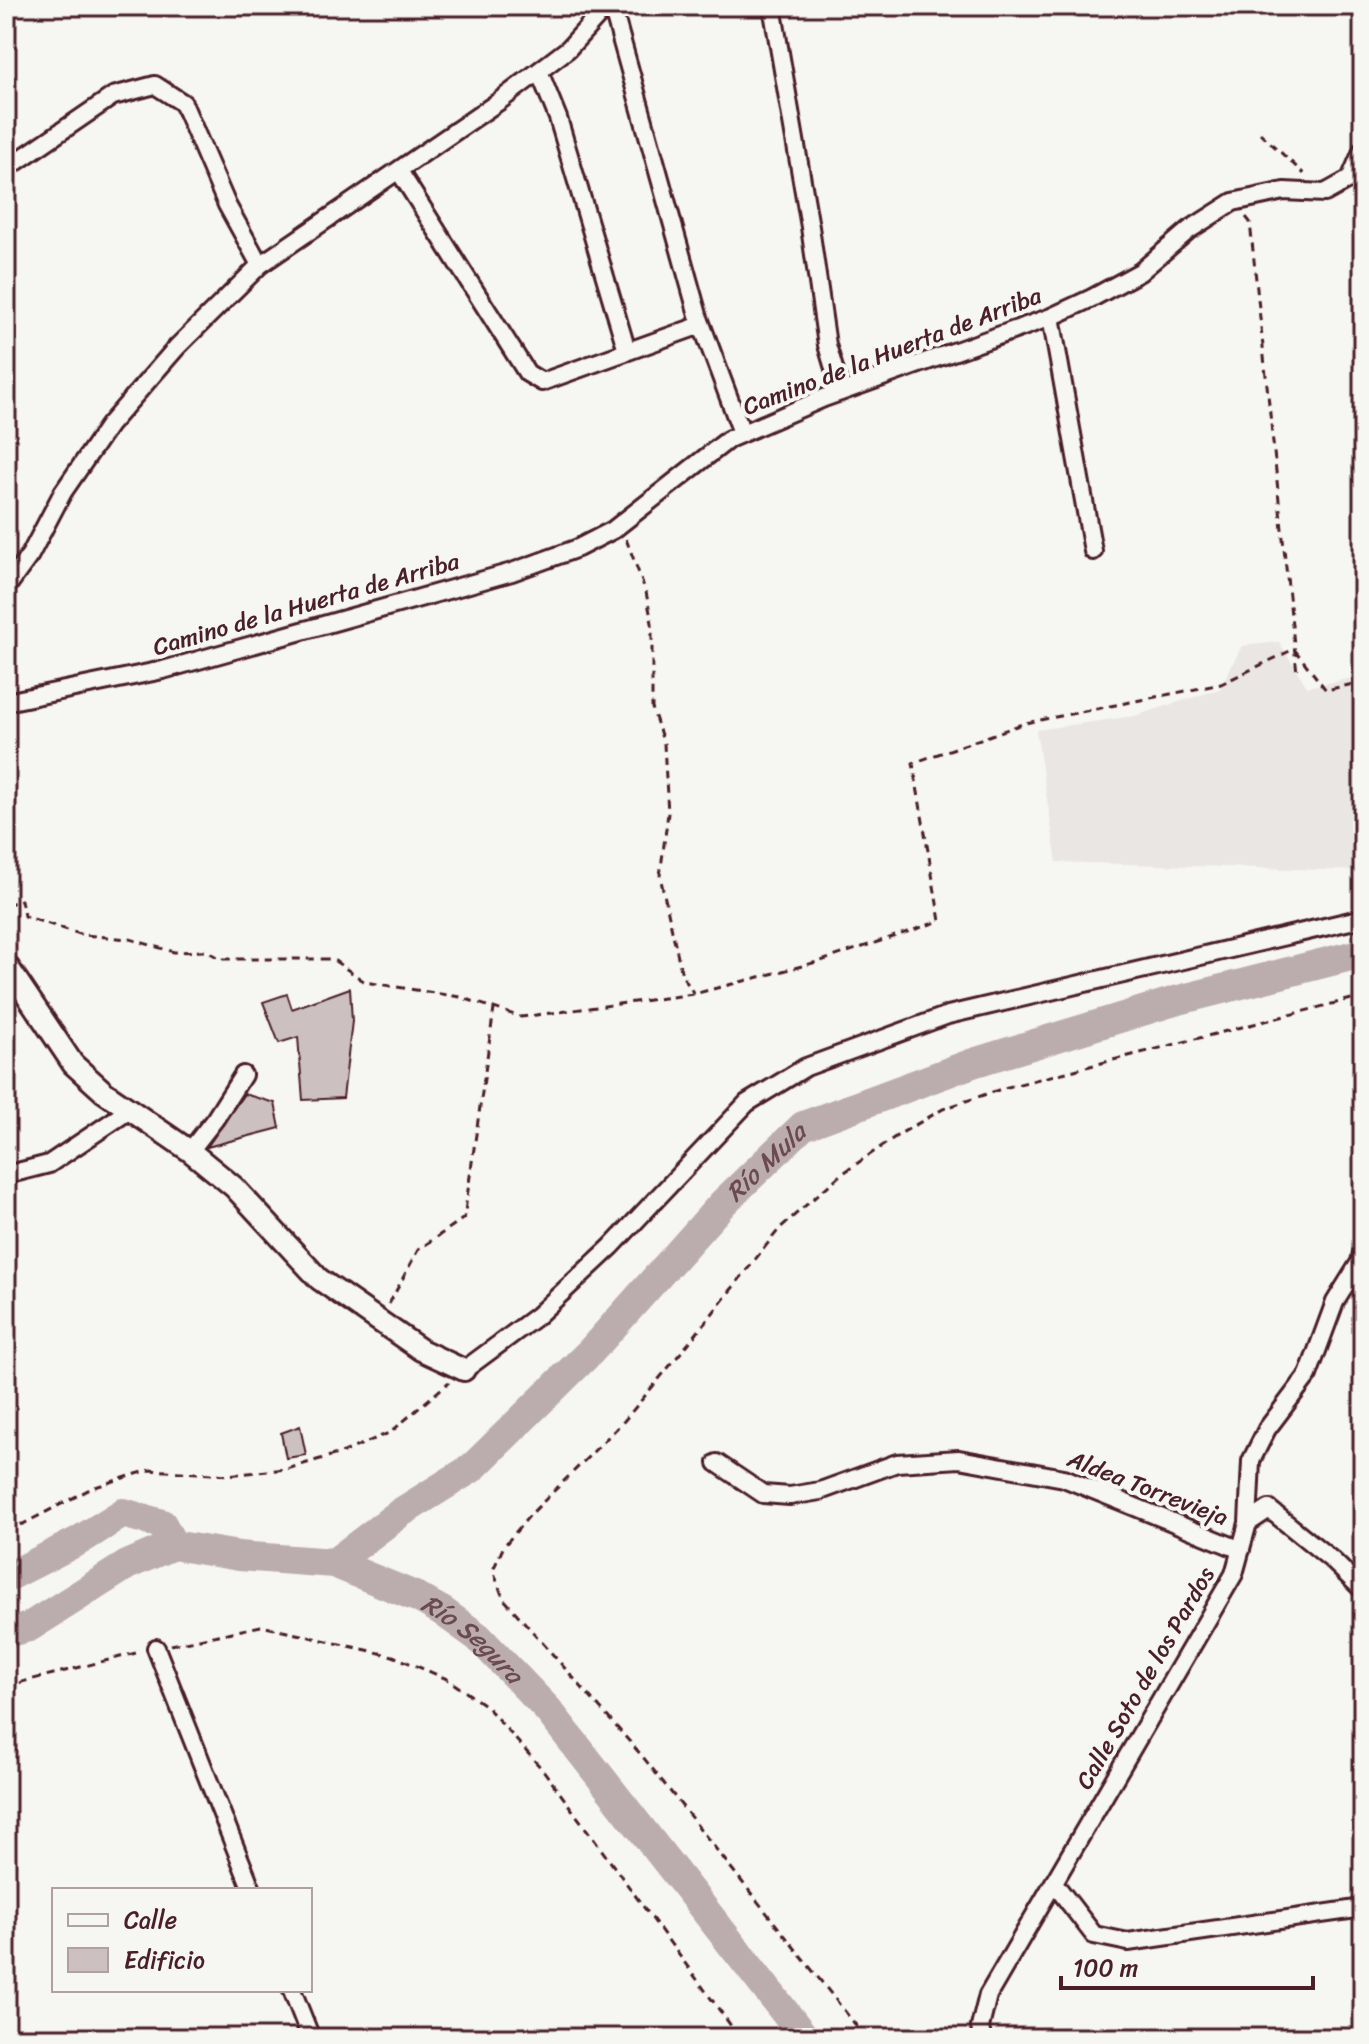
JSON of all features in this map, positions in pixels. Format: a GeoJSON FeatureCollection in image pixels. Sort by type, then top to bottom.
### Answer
{"type":"FeatureCollection","features":[{"type":"Feature","properties":{"kind":"main road"},"geometry":{"type":"LineString","coordinates":[[6,964],[73,1064],[104,1092],[190,1151],[234,1187],[319,1279],[421,1350],[464,1370]]}},
{"type":"Feature","properties":{"kind":"street"},"geometry":{"type":"LineString","coordinates":[[6,588],[30,555],[63,492],[109,425],[177,347],[260,265],[539,71],[568,49],[596,18],[602,6]]}},
{"type":"Feature","properties":{"kind":"street"},"geometry":{"type":"LineString","coordinates":[[612,6],[701,325],[742,433]]}},
{"type":"Feature","properties":{"kind":"street"},"geometry":{"type":"LineString","coordinates":[[772,6],[827,345],[841,392]]}},
{"type":"Feature","properties":{"kind":"street"},"geometry":{"type":"LineString","coordinates":[[539,71],[558,118],[627,351]]}},
{"type":"Feature","properties":{"kind":"street"},"geometry":{"type":"LineString","coordinates":[[6,169],[113,96],[155,85],[183,103],[227,205],[260,265]]}},
{"type":"Feature","properties":{"kind":"street"},"geometry":{"type":"LineString","coordinates":[[1325,193],[1350,179],[1363,149]]}},
{"type":"Feature","properties":{"kind":"street"},"geometry":{"type":"LineString","coordinates":[[399,171],[527,373],[542,382],[701,325]]}},
{"type":"Feature","properties":{"kind":"street","name":"Camino de la Huerta de Arriba"},"geometry":{"type":"LineString","coordinates":[[6,702],[163,670],[512,572],[578,548],[620,525],[729,439],[841,392],[1051,317],[1092,298],[1140,272],[1189,230],[1233,202],[1284,191],[1325,193]]}},
{"type":"Feature","properties":{"kind":"street"},"geometry":{"type":"LineString","coordinates":[[1051,317],[1093,551]]}},
{"type":"Feature","properties":{"kind":"street"},"geometry":{"type":"LineString","coordinates":[[464,1370],[537,1316],[611,1247],[747,1103],[806,1067],[948,1015],[1363,918]]}},
{"type":"Feature","properties":{"kind":"street"},"geometry":{"type":"LineString","coordinates":[[190,1151],[243,1075]]}},
{"type":"Feature","properties":{"kind":"street"},"geometry":{"type":"LineString","coordinates":[[6,1175],[49,1164],[131,1109]]}},
{"type":"Feature","properties":{"kind":"street","name":"Calle Soto de los Pardos"},"geometry":{"type":"LineString","coordinates":[[982,2038],[980,2027],[988,1995],[1234,1574],[1248,1523],[1251,1461],[1267,1429],[1308,1375],[1335,1302],[1360,1262],[1363,1248]]}},
{"type":"Feature","properties":{"kind":"street","name":"Aldea Torrevieja"},"geometry":{"type":"LineString","coordinates":[[717,1463],[763,1494],[790,1496],[820,1491],[897,1463],[959,1459],[1064,1478],[1241,1550]]}},
{"type":"Feature","properties":{"kind":"street"},"geometry":{"type":"LineString","coordinates":[[1248,1523],[1269,1509],[1332,1560],[1363,1590]]}},
{"type":"Feature","properties":{"kind":"street"},"geometry":{"type":"LineString","coordinates":[[156,1648],[251,1888]]}},
{"type":"Feature","properties":{"kind":"street"},"geometry":{"type":"LineString","coordinates":[[1054,1883],[1094,1935],[1128,1942],[1363,1908]]}},
{"type":"Feature","properties":{"kind":"street"},"geometry":{"type":"LineString","coordinates":[[293,1992],[311,2038]]}},
{"type":"Feature","properties":{"kind":"path"},"geometry":{"type":"LineString","coordinates":[[1260,133],[1325,193]]}},
{"type":"Feature","properties":{"kind":"path"},"geometry":{"type":"LineString","coordinates":[[1233,202],[1250,222],[1297,673]]}},
{"type":"Feature","properties":{"kind":"path"},"geometry":{"type":"LineString","coordinates":[[620,525],[646,592],[652,623],[652,708],[664,744],[668,813],[660,876],[682,975],[694,994]]}},
{"type":"Feature","properties":{"kind":"path"},"geometry":{"type":"LineString","coordinates":[[1294,649],[1326,690],[1363,682]]}},
{"type":"Feature","properties":{"kind":"path"},"geometry":{"type":"LineString","coordinates":[[6,905],[21,900],[24,916],[83,935],[130,939],[174,952],[207,951],[221,959],[332,959],[365,982],[460,997],[521,1017],[694,994],[821,961],[940,921],[913,763],[1025,723],[1221,684],[1294,649]]}},
{"type":"Feature","properties":{"kind":"path"},"geometry":{"type":"LineString","coordinates":[[866,2038],[643,1757],[503,1598],[493,1570],[504,1546],[530,1515],[624,1421],[780,1228],[839,1176],[898,1135],[943,1109],[1004,1088],[1363,996]]}},
{"type":"Feature","properties":{"kind":"path"},"geometry":{"type":"LineString","coordinates":[[379,1322],[418,1250],[464,1218],[494,1009]]}},
{"type":"Feature","properties":{"kind":"path"},"geometry":{"type":"LineString","coordinates":[[6,1527],[23,1524],[92,1488],[149,1470],[228,1475],[287,1469],[344,1452],[391,1432],[464,1370]]}},
{"type":"Feature","properties":{"kind":"path"},"geometry":{"type":"LineString","coordinates":[[6,1686],[156,1648],[261,1626],[393,1656],[447,1679],[486,1706],[543,1770],[602,1846],[740,2038]]}},
{"type":"Feature","properties":{"kind":"shaded area"},"geometry":{"type":"Polygon","coordinates":[[[1279,642],[1307,687],[1363,676],[1363,871],[1057,862],[1036,730],[1135,716],[1220,689],[1242,646],[1279,642]]]}},
{"type":"Feature","properties":{"kind":"building"},"geometry":{"type":"Polygon","coordinates":[[[350,988],[352,1021],[343,1098],[303,1100],[298,1037],[279,1043],[263,1002],[287,994],[292,1009],[350,988]]]}},
{"type":"Feature","properties":{"kind":"building"},"geometry":{"type":"Polygon","coordinates":[[[244,1094],[275,1103],[280,1128],[207,1147],[244,1094]]]}},
{"type":"Feature","properties":{"kind":"building"},"geometry":{"type":"Polygon","coordinates":[[[300,1426],[306,1455],[286,1458],[281,1433],[300,1426]]]}},
{"type":"Feature","properties":{"kind":"waterway","name":"Río Mula"},"geometry":{"type":"LineString","coordinates":[[334,1563],[400,1513],[472,1468],[591,1351],[723,1203],[803,1126],[973,1063],[1175,1001],[1363,953]]}},
{"type":"Feature","properties":{"kind":"waterway","name":"Río Segura"},"geometry":{"type":"LineString","coordinates":[[6,1578],[80,1540],[123,1513],[162,1524],[173,1545],[239,1556],[334,1563],[417,1597],[442,1611],[478,1637],[548,1710],[805,2038]]}},
{"type":"Feature","properties":{"kind":"waterway"},"geometry":{"type":"LineString","coordinates":[[6,1633],[29,1627],[127,1565],[173,1545]]}}]}
